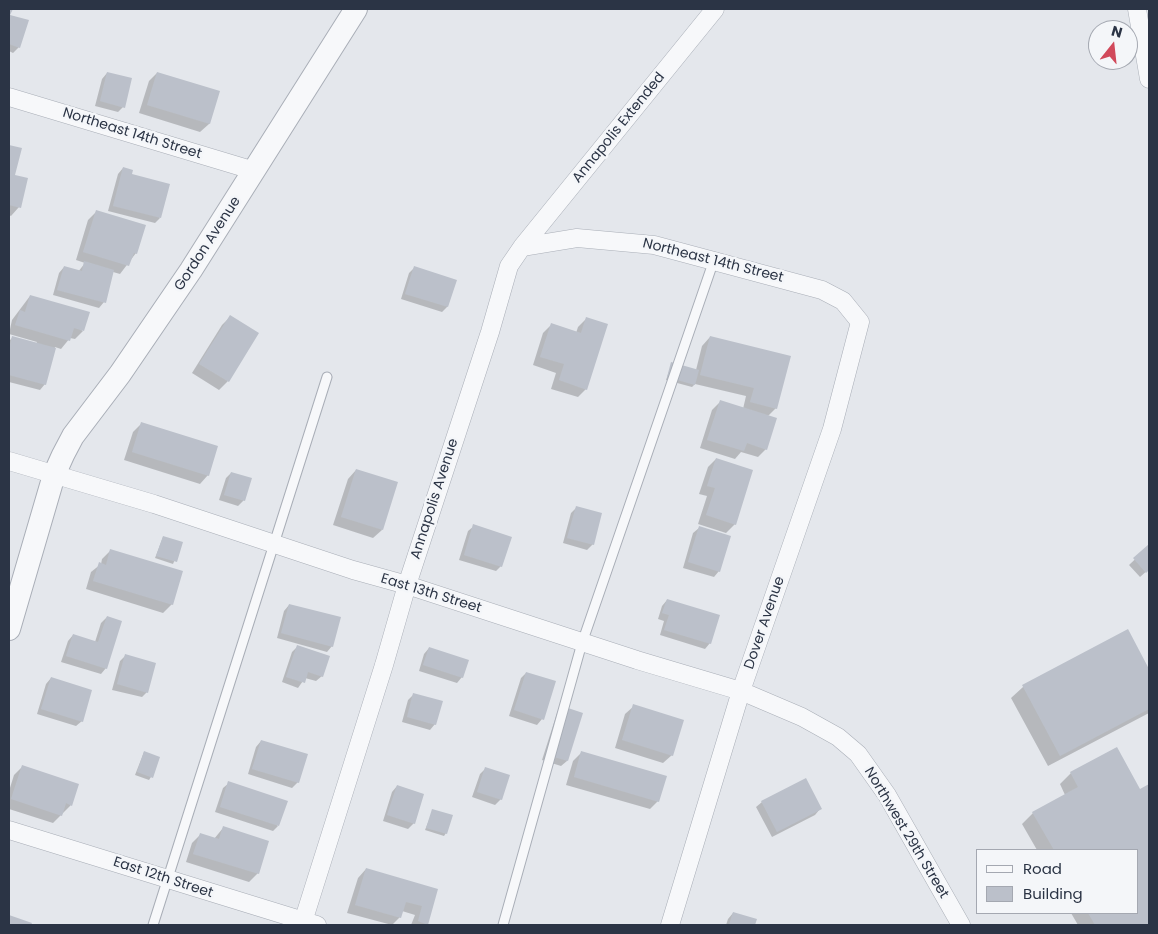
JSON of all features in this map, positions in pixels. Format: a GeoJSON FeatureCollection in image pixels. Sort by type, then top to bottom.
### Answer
{"type":"FeatureCollection","features":[{"type":"Feature","properties":{"kind":"street","name":"Gordon Avenue"},"geometry":{"type":"LineString","coordinates":[[9,629],[54,475],[73,436],[120,374],[255,171],[356,9]]}},
{"type":"Feature","properties":{"kind":"street","name":"Annapolis Extended"},"geometry":{"type":"LineString","coordinates":[[522,247],[716,9]]}},
{"type":"Feature","properties":{"kind":"street"},"geometry":{"type":"LineString","coordinates":[[1137,9],[1149,79]]}},
{"type":"Feature","properties":{"kind":"street","name":"Northeast 14th Street"},"geometry":{"type":"LineString","coordinates":[[9,97],[255,171]]}},
{"type":"Feature","properties":{"kind":"street","name":"Northeast 14th Street"},"geometry":{"type":"LineString","coordinates":[[522,247],[577,238],[654,245],[822,290],[843,301],[860,322]]}},
{"type":"Feature","properties":{"kind":"street","name":"Annapolis Avenue"},"geometry":{"type":"LineString","coordinates":[[308,924],[407,585],[490,332],[509,266],[522,247]]}},
{"type":"Feature","properties":{"kind":"street","name":"Dover Avenue"},"geometry":{"type":"LineString","coordinates":[[670,925],[741,691],[832,429],[860,322]]}},
{"type":"Feature","properties":{"kind":"street","name":"East 13th Street"},"geometry":{"type":"LineString","coordinates":[[9,461],[154,504],[582,643],[741,691],[802,717],[838,737],[846,744]]}},
{"type":"Feature","properties":{"kind":"street","name":"Northwest 29th Street"},"geometry":{"type":"LineString","coordinates":[[846,744],[858,754],[886,795],[961,925]]}},
{"type":"Feature","properties":{"kind":"street","name":"East 12th Street"},"geometry":{"type":"LineString","coordinates":[[9,830],[308,924]]}},
{"type":"Feature","properties":{"kind":"lane"},"geometry":{"type":"LineString","coordinates":[[503,925],[582,643],[714,260]]}},
{"type":"Feature","properties":{"kind":"lane"},"geometry":{"type":"LineString","coordinates":[[153,925],[166,879],[327,377]]}},
{"type":"Feature","properties":{"kind":"building"},"geometry":{"type":"Polygon","coordinates":[[[9,9],[13,9],[10,15],[29,20],[20,48],[9,44],[9,9]]]}},
{"type":"Feature","properties":{"kind":"building"},"geometry":{"type":"Polygon","coordinates":[[[107,72],[132,78],[125,108],[100,101],[107,72]]]}},
{"type":"Feature","properties":{"kind":"building"},"geometry":{"type":"Polygon","coordinates":[[[157,72],[220,91],[210,124],[147,105],[157,72]]]}},
{"type":"Feature","properties":{"kind":"building"},"geometry":{"type":"Polygon","coordinates":[[[9,145],[22,148],[15,175],[28,178],[21,208],[9,205],[9,145]]]}},
{"type":"Feature","properties":{"kind":"building"},"geometry":{"type":"Polygon","coordinates":[[[123,167],[133,170],[132,174],[170,184],[161,218],[113,206],[123,167]]]}},
{"type":"Feature","properties":{"kind":"building"},"geometry":{"type":"Polygon","coordinates":[[[96,210],[146,225],[137,254],[134,253],[129,266],[83,252],[96,210]]]}},
{"type":"Feature","properties":{"kind":"building"},"geometry":{"type":"Polygon","coordinates":[[[84,261],[114,270],[106,303],[57,290],[64,266],[82,271],[84,261]]]}},
{"type":"Feature","properties":{"kind":"building"},"geometry":{"type":"Polygon","coordinates":[[[414,266],[457,280],[448,307],[405,294],[414,266]]]}},
{"type":"Feature","properties":{"kind":"building"},"geometry":{"type":"Polygon","coordinates":[[[30,295],[90,312],[84,331],[74,328],[70,341],[15,325],[20,310],[25,312],[30,295]]]}},
{"type":"Feature","properties":{"kind":"building"},"geometry":{"type":"Polygon","coordinates":[[[230,315],[259,333],[229,382],[199,364],[230,315]]]}},
{"type":"Feature","properties":{"kind":"building"},"geometry":{"type":"Polygon","coordinates":[[[586,317],[608,324],[587,390],[559,380],[564,364],[540,357],[551,323],[581,333],[586,317]]]}},
{"type":"Feature","properties":{"kind":"building"},"geometry":{"type":"Polygon","coordinates":[[[12,336],[56,348],[46,385],[9,375],[9,348],[12,336]]]}},
{"type":"Feature","properties":{"kind":"building"},"geometry":{"type":"Polygon","coordinates":[[[710,336],[791,356],[777,409],[750,402],[754,388],[700,375],[710,336]]]}},
{"type":"Feature","properties":{"kind":"building"},"geometry":{"type":"Polygon","coordinates":[[[671,362],[699,370],[695,385],[667,377],[671,362]]]}},
{"type":"Feature","properties":{"kind":"building"},"geometry":{"type":"Polygon","coordinates":[[[720,400],[777,418],[767,450],[747,443],[744,451],[707,440],[720,400]]]}},
{"type":"Feature","properties":{"kind":"building"},"geometry":{"type":"Polygon","coordinates":[[[141,422],[218,446],[209,476],[132,452],[141,422]]]}},
{"type":"Feature","properties":{"kind":"building"},"geometry":{"type":"Polygon","coordinates":[[[716,458],[753,470],[736,525],[706,515],[715,488],[707,486],[716,458]]]}},
{"type":"Feature","properties":{"kind":"building"},"geometry":{"type":"Polygon","coordinates":[[[356,469],[398,482],[383,530],[341,517],[356,469]]]}},
{"type":"Feature","properties":{"kind":"building"},"geometry":{"type":"Polygon","coordinates":[[[231,472],[252,478],[245,501],[224,495],[231,472]]]}},
{"type":"Feature","properties":{"kind":"building"},"geometry":{"type":"Polygon","coordinates":[[[576,506],[602,513],[594,545],[567,538],[576,506]]]}},
{"type":"Feature","properties":{"kind":"building"},"geometry":{"type":"Polygon","coordinates":[[[473,524],[512,537],[502,567],[464,555],[473,524]]]}},
{"type":"Feature","properties":{"kind":"building"},"geometry":{"type":"Polygon","coordinates":[[[699,526],[731,536],[720,572],[688,562],[699,526]]]}},
{"type":"Feature","properties":{"kind":"building"},"geometry":{"type":"Polygon","coordinates":[[[163,536],[183,542],[177,562],[156,556],[163,536]]]}},
{"type":"Feature","properties":{"kind":"building"},"geometry":{"type":"Polygon","coordinates":[[[1149,544],[1149,570],[1146,573],[1133,558],[1149,544]]]}},
{"type":"Feature","properties":{"kind":"building"},"geometry":{"type":"Polygon","coordinates":[[[110,549],[183,571],[173,605],[93,581],[99,562],[106,565],[110,549]]]}},
{"type":"Feature","properties":{"kind":"building"},"geometry":{"type":"Polygon","coordinates":[[[667,599],[720,615],[711,644],[664,630],[669,615],[662,613],[667,599]]]}},
{"type":"Feature","properties":{"kind":"building"},"geometry":{"type":"Polygon","coordinates":[[[289,604],[341,617],[333,647],[281,633],[289,604]]]}},
{"type":"Feature","properties":{"kind":"building"},"geometry":{"type":"Polygon","coordinates":[[[107,616],[122,621],[107,669],[66,656],[73,634],[98,642],[107,616]]]}},
{"type":"Feature","properties":{"kind":"building"},"geometry":{"type":"Polygon","coordinates":[[[1128,629],[1149,669],[1149,709],[1060,756],[1022,685],[1128,629]]]}},
{"type":"Feature","properties":{"kind":"building"},"geometry":{"type":"Polygon","coordinates":[[[297,645],[330,656],[323,677],[308,672],[305,683],[286,677],[297,645]]]}},
{"type":"Feature","properties":{"kind":"building"},"geometry":{"type":"Polygon","coordinates":[[[429,647],[469,660],[463,678],[423,665],[429,647]]]}},
{"type":"Feature","properties":{"kind":"building"},"geometry":{"type":"Polygon","coordinates":[[[125,654],[156,663],[148,693],[117,684],[125,654]]]}},
{"type":"Feature","properties":{"kind":"building"},"geometry":{"type":"Polygon","coordinates":[[[526,672],[556,681],[544,720],[514,710],[526,672]]]}},
{"type":"Feature","properties":{"kind":"building"},"geometry":{"type":"Polygon","coordinates":[[[51,677],[92,690],[83,722],[41,709],[51,677]]]}},
{"type":"Feature","properties":{"kind":"building"},"geometry":{"type":"Polygon","coordinates":[[[413,693],[443,701],[436,725],[407,717],[413,693]]]}},
{"type":"Feature","properties":{"kind":"building"},"geometry":{"type":"Polygon","coordinates":[[[633,704],[684,720],[673,756],[622,740],[633,704]]]}},
{"type":"Feature","properties":{"kind":"building"},"geometry":{"type":"Polygon","coordinates":[[[562,706],[583,713],[568,761],[547,755],[562,706]]]}},
{"type":"Feature","properties":{"kind":"building"},"geometry":{"type":"Polygon","coordinates":[[[261,740],[308,754],[299,783],[252,769],[261,740]]]}},
{"type":"Feature","properties":{"kind":"building"},"geometry":{"type":"Polygon","coordinates":[[[1117,747],[1140,789],[1149,784],[1149,925],[1095,925],[1089,914],[1138,914],[1138,849],[1053,849],[1032,812],[1078,787],[1070,772],[1117,747]]]}},
{"type":"Feature","properties":{"kind":"building"},"geometry":{"type":"Polygon","coordinates":[[[144,751],[160,757],[153,778],[137,772],[144,751]]]}},
{"type":"Feature","properties":{"kind":"building"},"geometry":{"type":"Polygon","coordinates":[[[581,751],[667,776],[659,802],[574,777],[581,751]]]}},
{"type":"Feature","properties":{"kind":"building"},"geometry":{"type":"Polygon","coordinates":[[[22,765],[79,784],[72,806],[66,803],[62,816],[11,799],[22,765]]]}},
{"type":"Feature","properties":{"kind":"building"},"geometry":{"type":"Polygon","coordinates":[[[485,767],[510,775],[502,800],[477,792],[485,767]]]}},
{"type":"Feature","properties":{"kind":"building"},"geometry":{"type":"Polygon","coordinates":[[[806,778],[822,809],[777,832],[761,801],[806,778]]]}},
{"type":"Feature","properties":{"kind":"building"},"geometry":{"type":"Polygon","coordinates":[[[228,781],[288,801],[279,826],[220,807],[228,781]]]}},
{"type":"Feature","properties":{"kind":"building"},"geometry":{"type":"Polygon","coordinates":[[[397,785],[424,794],[415,824],[387,815],[397,785]]]}},
{"type":"Feature","properties":{"kind":"building"},"geometry":{"type":"Polygon","coordinates":[[[432,809],[453,815],[447,834],[426,828],[432,809]]]}},
{"type":"Feature","properties":{"kind":"building"},"geometry":{"type":"Polygon","coordinates":[[[223,826],[269,841],[259,874],[193,854],[200,833],[219,839],[223,826]]]}},
{"type":"Feature","properties":{"kind":"building"},"geometry":{"type":"Polygon","coordinates":[[[366,868],[438,889],[428,925],[418,921],[422,906],[406,902],[401,918],[355,905],[366,868]]]}},
{"type":"Feature","properties":{"kind":"building"},"geometry":{"type":"Polygon","coordinates":[[[733,912],[757,919],[755,925],[729,925],[733,912]]]}},
{"type":"Feature","properties":{"kind":"building"},"geometry":{"type":"Polygon","coordinates":[[[9,915],[32,923],[31,925],[9,925],[9,915]]]}}]}
